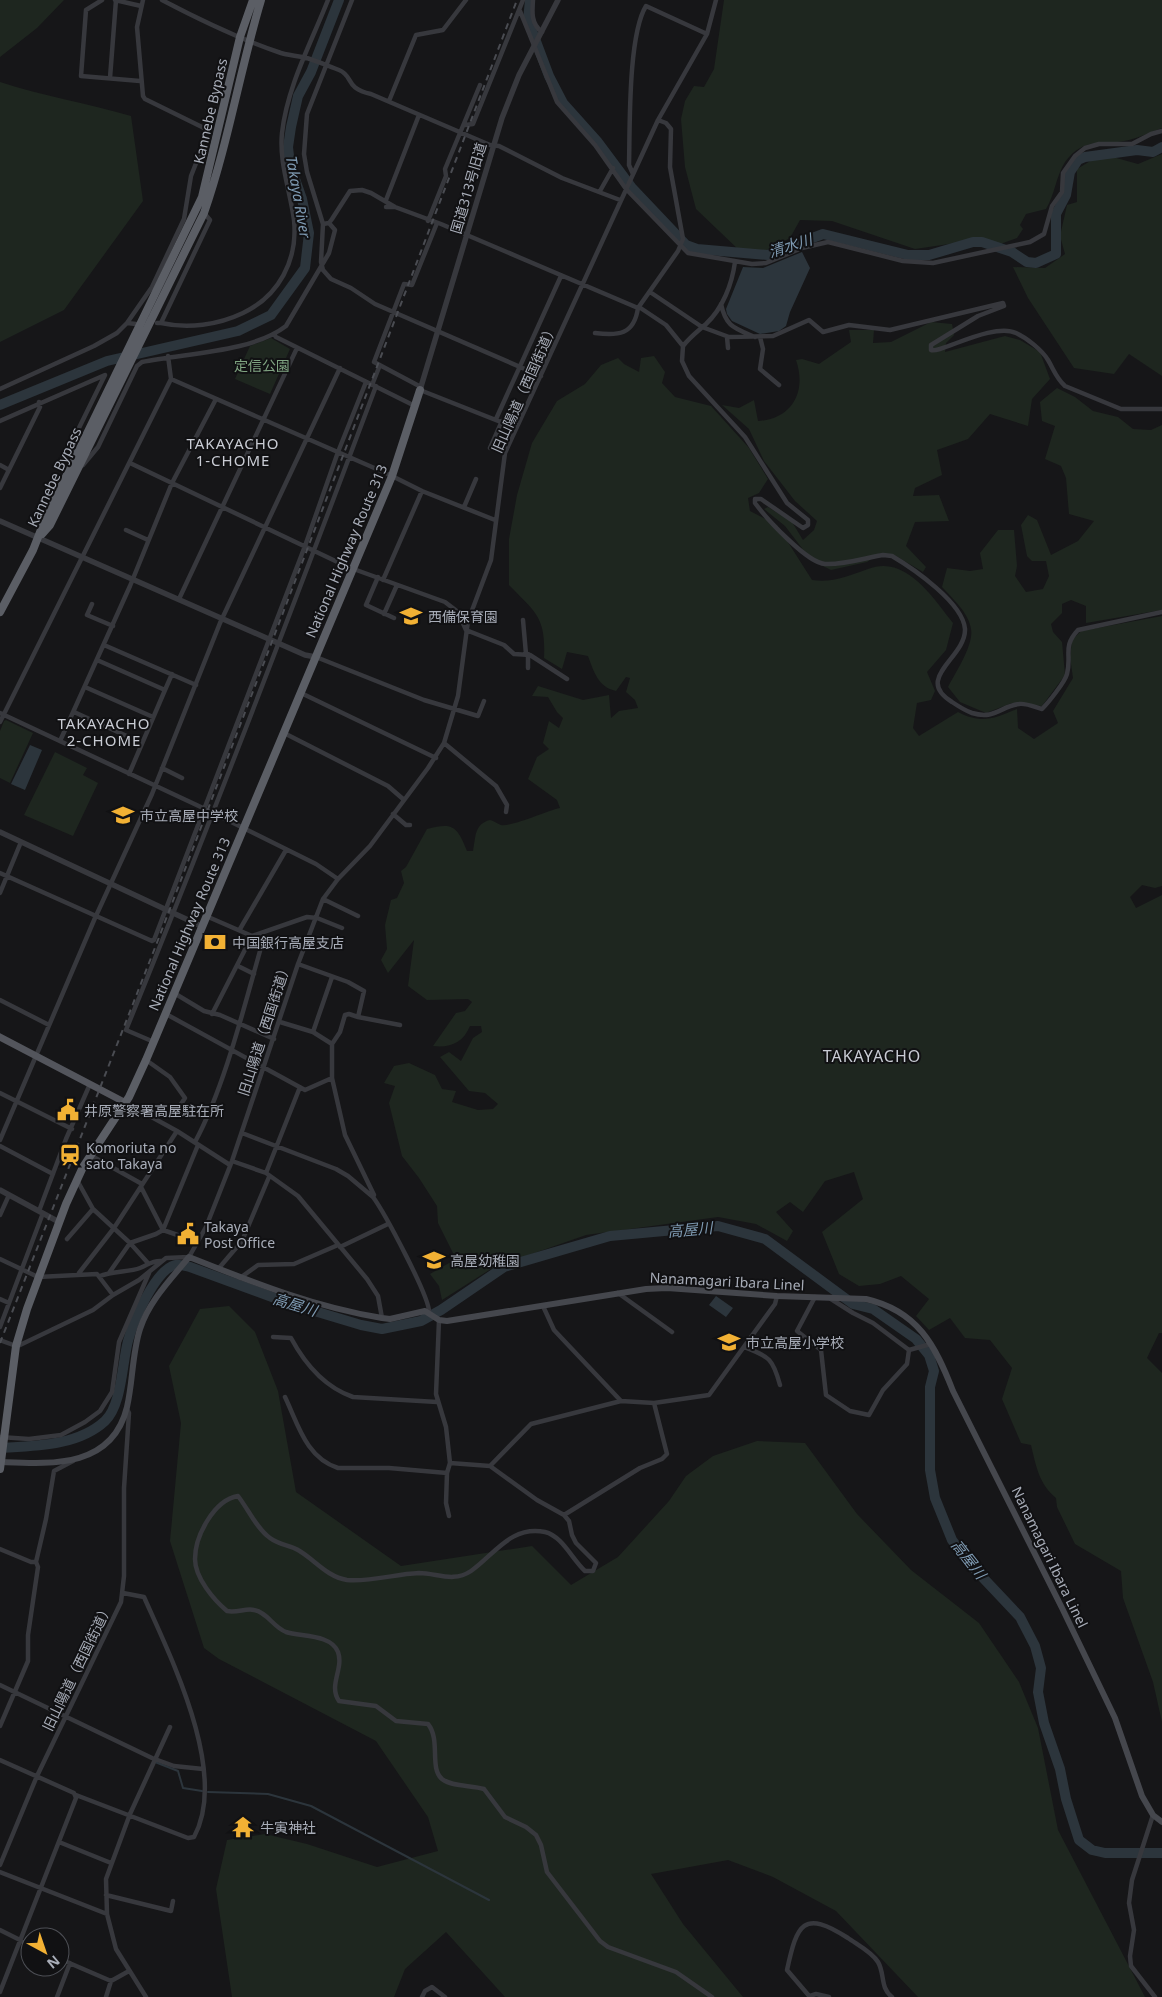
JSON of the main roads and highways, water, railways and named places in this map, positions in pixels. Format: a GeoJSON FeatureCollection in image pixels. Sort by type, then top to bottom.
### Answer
{"type":"FeatureCollection","features":[{"type":"Feature","properties":{"kind":"highway","name":"Kannebe Bypass"},"geometry":{"type":"LineString","coordinates":[[39,538],[50,525],[131,360],[141,333],[202,197],[240,37],[253,0]]}},
{"type":"Feature","properties":{"kind":"highway","name":"Kannebe Bypass"},"geometry":{"type":"LineString","coordinates":[[39,538],[44,522],[121,364],[141,333],[204,213],[215,182],[249,41],[261,0]]}},
{"type":"Feature","properties":{"kind":"highway","name":"National Highway Route 313"},"geometry":{"type":"LineString","coordinates":[[1,1463],[2,1438],[16,1346],[38,1277],[59,1222],[77,1180],[90,1156],[126,1103],[154,1042],[201,926],[392,476],[421,389]]}},
{"type":"Feature","properties":{"kind":"highway"},"geometry":{"type":"LineString","coordinates":[[0,612],[39,538]]}},
{"type":"Feature","properties":{"kind":"main road"},"geometry":{"type":"LineString","coordinates":[[0,1037],[126,1103]]}},
{"type":"Feature","properties":{"kind":"main road","name":"Nanamagari Ibara Linel"},"geometry":{"type":"LineString","coordinates":[[1,1463],[53,1463],[73,1460],[92,1453],[111,1439],[119,1428],[126,1409],[136,1343],[141,1326],[156,1298],[188,1258],[329,1308],[382,1318],[420,1311],[428,1313],[437,1319],[543,1306],[617,1292],[667,1288],[778,1296],[866,1299],[892,1307],[913,1321],[929,1344],[1110,1709],[1142,1796],[1153,1815],[1162,1822]]}},
{"type":"Feature","properties":{"kind":"waterway","name":"Takaya River"},"geometry":{"type":"LineString","coordinates":[[0,405],[107,361],[238,331],[271,315],[305,268],[309,233],[302,199],[290,165],[288,147],[298,96],[311,72],[339,0]]}},
{"type":"Feature","properties":{"kind":"waterway","name":"清水川"},"geometry":{"type":"LineString","coordinates":[[530,0],[528,20],[549,76],[563,103],[597,141],[632,188],[686,245],[697,249],[768,255],[823,234],[908,255],[929,255],[973,242],[982,242],[1012,252],[1027,262],[1036,263],[1056,254],[1056,214],[1066,195],[1070,172],[1078,160],[1085,157],[1137,150],[1153,152],[1162,147]]}},
{"type":"Feature","properties":{"kind":"waterway","name":"高屋川"},"geometry":{"type":"LineString","coordinates":[[0,1448],[41,1445],[69,1440],[94,1429],[105,1421],[115,1405],[121,1383],[128,1341],[140,1310],[160,1276],[167,1269],[175,1265],[190,1267],[291,1304],[361,1325],[382,1329],[421,1321],[441,1310],[504,1267],[610,1236],[718,1226],[765,1239],[853,1304],[873,1309],[916,1339],[929,1355],[934,1371],[930,1387],[930,1470],[935,1498],[952,1540],[970,1564],[1020,1617],[1035,1646],[1041,1668],[1038,1692],[1044,1723],[1060,1769],[1066,1799],[1079,1840],[1092,1850],[1105,1853],[1162,1853]]}},
{"type":"Feature","properties":{"kind":"waterway"},"geometry":{"type":"LineString","coordinates":[[155,1762],[178,1771],[183,1788],[202,1791]]}},
{"type":"Feature","properties":{"kind":"waterway"},"geometry":{"type":"LineString","coordinates":[[208,1792],[268,1794],[311,1806],[489,1900]]}},
{"type":"Feature","properties":{"kind":"railway"},"geometry":{"type":"LineString","coordinates":[[0,1343],[158,940],[517,0]]}},
{"type":"Feature","properties":{"kind":"place","name":"西備保育園"},"geometry":{"type":"Point","coordinates":[411,616]}},
{"type":"Feature","properties":{"kind":"place","name":"市立高屋中学校"},"geometry":{"type":"Point","coordinates":[123,815]}},
{"type":"Feature","properties":{"kind":"place","name":"中国銀行高屋支店"},"geometry":{"type":"Point","coordinates":[215,942]}},
{"type":"Feature","properties":{"kind":"place","name":"井原警察署高屋駐在所"},"geometry":{"type":"Point","coordinates":[68,1110]}},
{"type":"Feature","properties":{"kind":"place","name":"Komoriuta no sato Takaya"},"geometry":{"type":"Point","coordinates":[70,1155]}},
{"type":"Feature","properties":{"kind":"place","name":"Takaya Post Office"},"geometry":{"type":"Point","coordinates":[188,1234]}},
{"type":"Feature","properties":{"kind":"place","name":"高屋幼稚園"},"geometry":{"type":"Point","coordinates":[434,1260]}},
{"type":"Feature","properties":{"kind":"place","name":"市立高屋小学校"},"geometry":{"type":"Point","coordinates":[729,1342]}},
{"type":"Feature","properties":{"kind":"place","name":"牛寅神社"},"geometry":{"type":"Point","coordinates":[243,1827]}},
{"type":"Feature","properties":{"kind":"district","name":"TAKAYACHO 1-CHOME"},"geometry":{"type":"Point","coordinates":[233,452]}},
{"type":"Feature","properties":{"kind":"district","name":"TAKAYACHO 2-CHOME"},"geometry":{"type":"Point","coordinates":[104,732]}},
{"type":"Feature","properties":{"kind":"district","name":"TAKAYACHO"},"geometry":{"type":"Point","coordinates":[872,1056]}},
{"type":"Feature","properties":{"kind":"park label","name":"定信公園"},"geometry":{"type":"Point","coordinates":[262,365]}}]}
